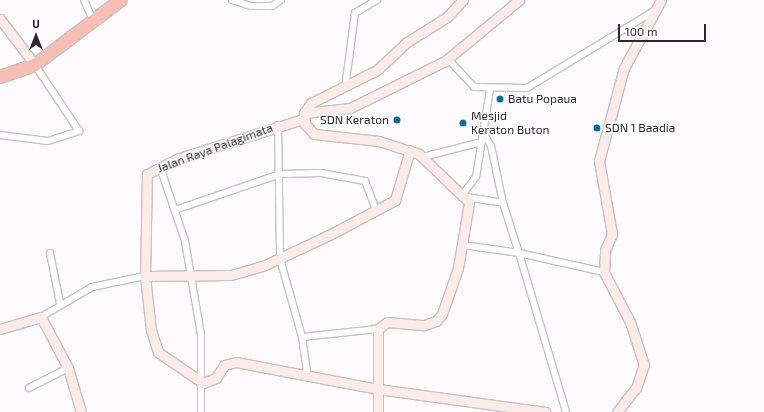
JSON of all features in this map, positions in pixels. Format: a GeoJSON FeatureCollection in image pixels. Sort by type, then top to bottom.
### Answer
{"type":"FeatureCollection","features":[{"type":"Feature","properties":{"kind":"highway"},"geometry":{"type":"LineString","coordinates":[[0,77],[35,65],[120,0]]}},
{"type":"Feature","properties":{"kind":"street"},"geometry":{"type":"LineString","coordinates":[[84,0],[93,20]]}},
{"type":"Feature","properties":{"kind":"street"},"geometry":{"type":"LineString","coordinates":[[232,0],[258,6],[272,6],[281,0]]}},
{"type":"Feature","properties":{"kind":"street"},"geometry":{"type":"LineString","coordinates":[[345,88],[355,13],[376,0]]}},
{"type":"Feature","properties":{"kind":"street"},"geometry":{"type":"LineString","coordinates":[[302,337],[378,329],[387,322],[424,325],[436,321],[448,296],[463,246],[469,208],[465,196],[423,157],[410,150],[379,142],[314,134],[304,116],[311,104],[345,88],[377,70],[406,42],[448,17],[463,0]]}},
{"type":"Feature","properties":{"kind":"street","name":"Jalan Raya Palagimata"},"geometry":{"type":"LineString","coordinates":[[145,276],[146,177],[160,167],[304,116],[350,108],[448,59],[519,0]]}},
{"type":"Feature","properties":{"kind":"street"},"geometry":{"type":"LineString","coordinates":[[617,412],[636,388],[644,365],[630,322],[604,272],[605,250],[612,234],[600,158],[624,68],[661,0]]}},
{"type":"Feature","properties":{"kind":"street"},"geometry":{"type":"LineString","coordinates":[[448,59],[468,82],[490,90],[527,88],[657,9]]}},
{"type":"Feature","properties":{"kind":"street"},"geometry":{"type":"LineString","coordinates":[[0,19],[35,65],[79,131],[42,141],[0,135]]}},
{"type":"Feature","properties":{"kind":"street"},"geometry":{"type":"LineString","coordinates":[[465,196],[476,177],[490,90]]}},
{"type":"Feature","properties":{"kind":"street"},"geometry":{"type":"LineString","coordinates":[[278,125],[280,174],[280,259],[302,337],[308,378]]}},
{"type":"Feature","properties":{"kind":"street"},"geometry":{"type":"LineString","coordinates":[[483,134],[491,146],[503,203],[566,412]]}},
{"type":"Feature","properties":{"kind":"street"},"geometry":{"type":"LineString","coordinates":[[423,157],[482,142]]}},
{"type":"Feature","properties":{"kind":"street"},"geometry":{"type":"LineString","coordinates":[[0,330],[40,317],[60,303],[104,283],[145,276],[190,277],[231,275],[280,259],[376,210],[397,196],[410,150]]}},
{"type":"Feature","properties":{"kind":"street"},"geometry":{"type":"LineString","coordinates":[[160,167],[176,210],[201,335],[201,412]]}},
{"type":"Feature","properties":{"kind":"street"},"geometry":{"type":"LineString","coordinates":[[176,210],[280,174],[321,173],[363,180],[376,210]]}},
{"type":"Feature","properties":{"kind":"street"},"geometry":{"type":"LineString","coordinates":[[465,196],[503,203]]}},
{"type":"Feature","properties":{"kind":"street"},"geometry":{"type":"LineString","coordinates":[[463,246],[519,253],[604,272]]}},
{"type":"Feature","properties":{"kind":"street"},"geometry":{"type":"LineString","coordinates":[[50,253],[60,303]]}},
{"type":"Feature","properties":{"kind":"street"},"geometry":{"type":"LineString","coordinates":[[145,276],[156,348],[180,371],[200,383],[216,378],[228,363],[378,389],[545,412]]}},
{"type":"Feature","properties":{"kind":"street"},"geometry":{"type":"LineString","coordinates":[[40,317],[68,368],[81,412]]}},
{"type":"Feature","properties":{"kind":"street"},"geometry":{"type":"LineString","coordinates":[[378,329],[378,412]]}},
{"type":"Feature","properties":{"kind":"street"},"geometry":{"type":"LineString","coordinates":[[29,388],[68,368]]}},
{"type":"Feature","properties":{"kind":"place","name":"Batu Popaua"},"geometry":{"type":"Point","coordinates":[500,99]}},
{"type":"Feature","properties":{"kind":"place","name":"SDN Keraton"},"geometry":{"type":"Point","coordinates":[397,120]}},
{"type":"Feature","properties":{"kind":"place","name":"Mesjid Keraton Buton"},"geometry":{"type":"Point","coordinates":[463,123]}},
{"type":"Feature","properties":{"kind":"place","name":"SDN 1 Baadia"},"geometry":{"type":"Point","coordinates":[597,128]}}]}
